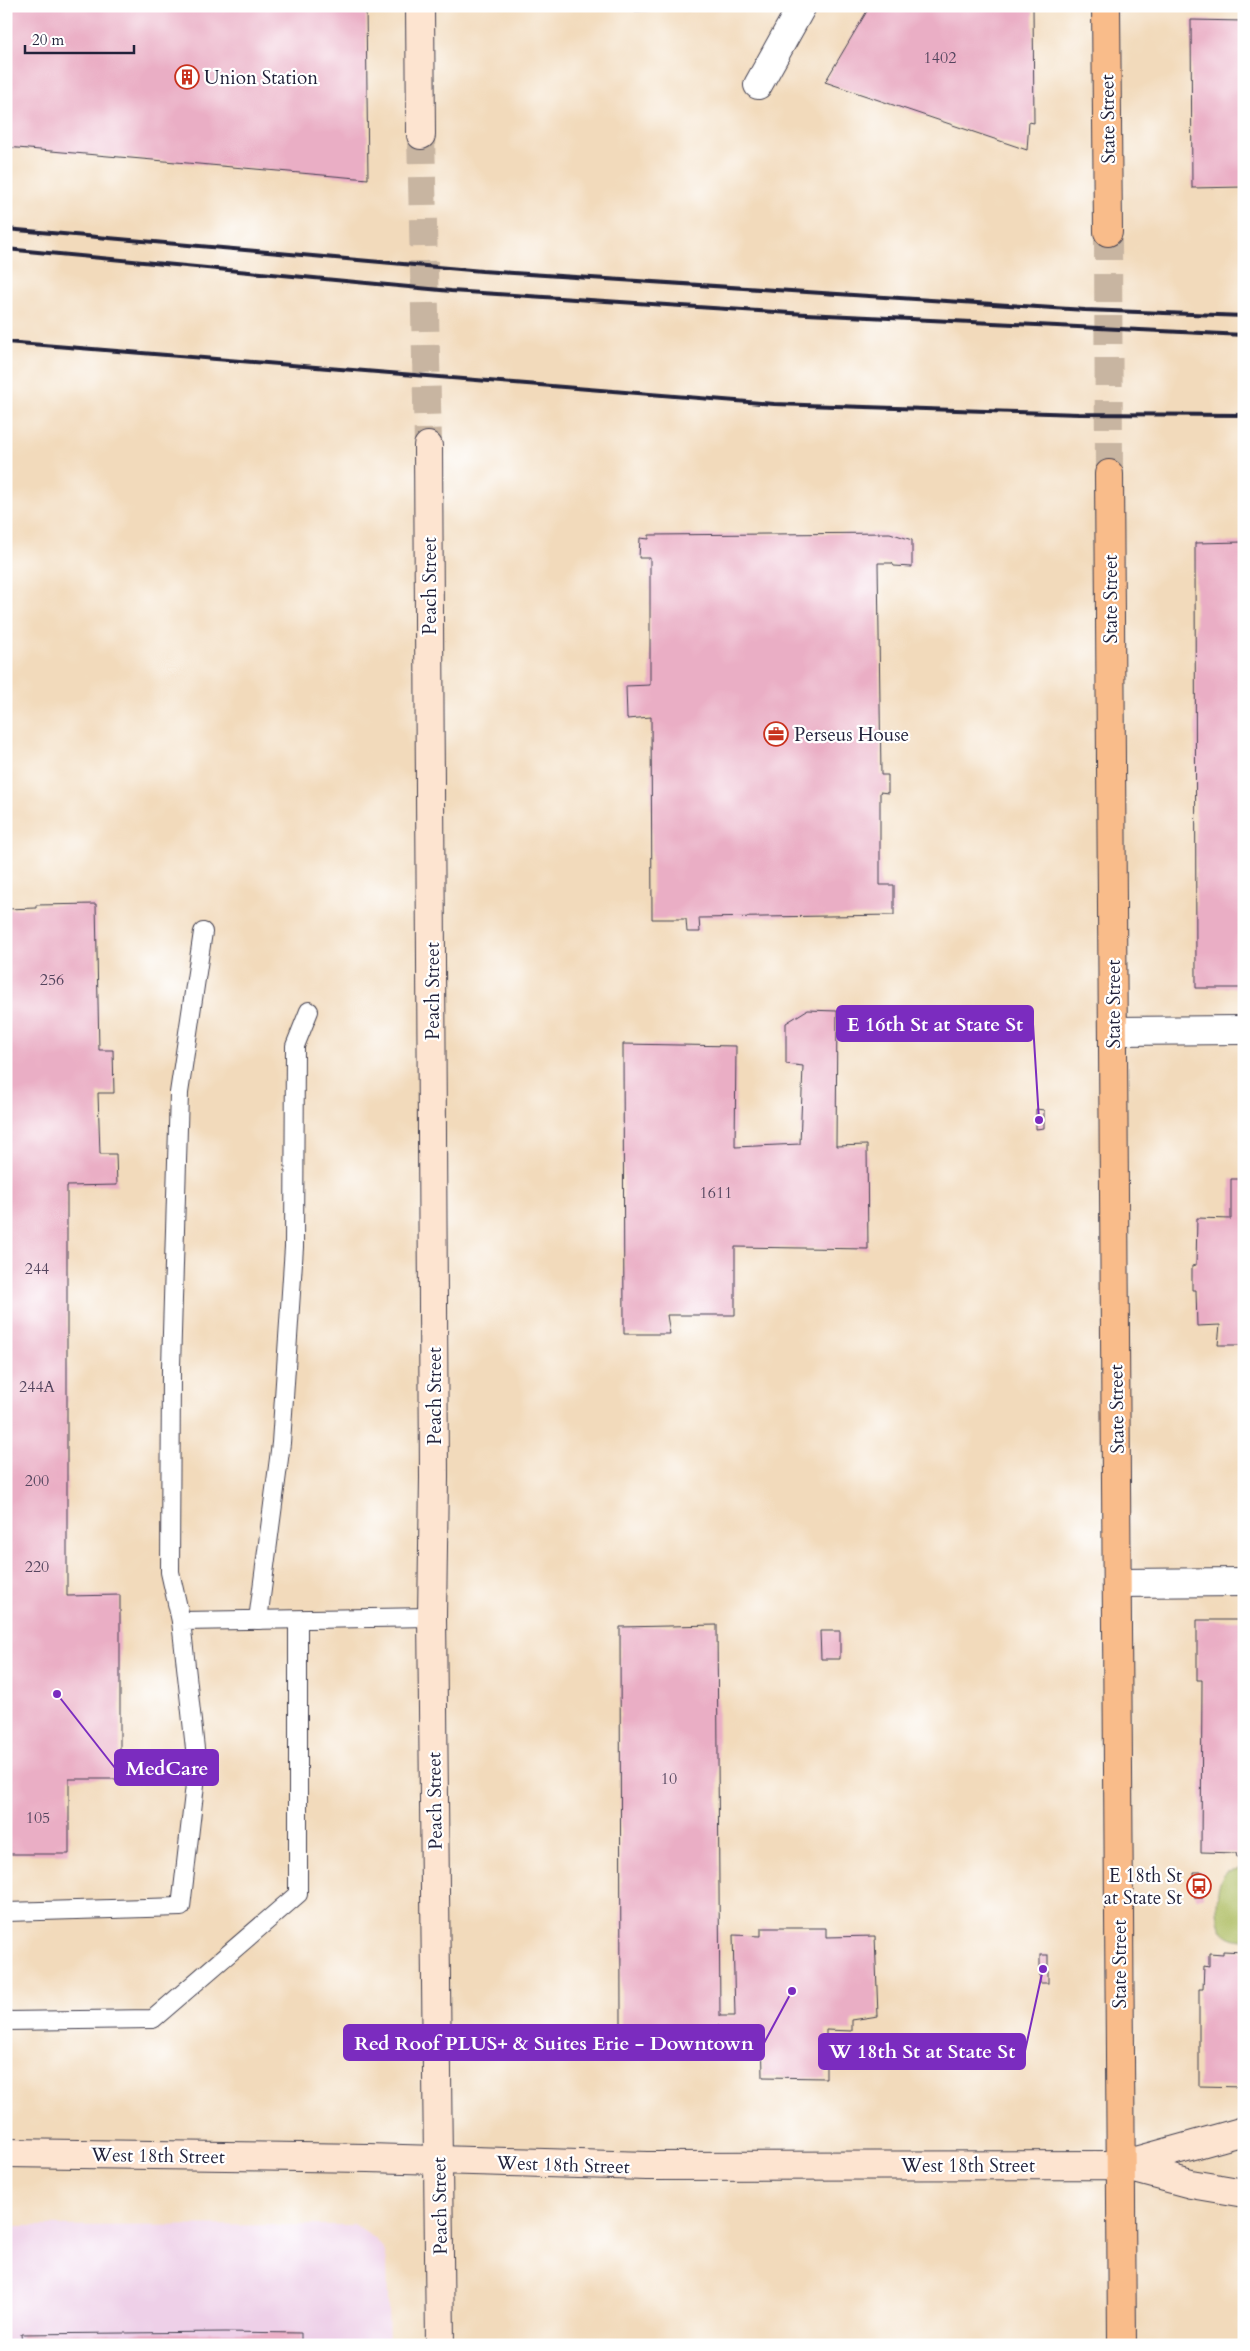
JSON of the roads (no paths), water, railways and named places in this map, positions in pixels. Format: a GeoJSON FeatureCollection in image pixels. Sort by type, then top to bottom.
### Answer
{"type":"FeatureCollection","features":[{"type":"Feature","properties":{"kind":"main road"},"geometry":{"type":"LineString","coordinates":[[420,6],[421,135]]}},
{"type":"Feature","properties":{"kind":"main road","name":"State Street"},"geometry":{"type":"LineString","coordinates":[[1106,6],[1108,232]]}},
{"type":"Feature","properties":{"kind":"main road","name":"Peach Street"},"geometry":{"type":"LineString","coordinates":[[428,446],[434,1468],[432,1618],[440,2345]]}},
{"type":"Feature","properties":{"kind":"main road","name":"State Street"},"geometry":{"type":"LineString","coordinates":[[1110,474],[1122,2345]]}},
{"type":"Feature","properties":{"kind":"main road"},"geometry":{"type":"LineString","coordinates":[[1120,2165],[1244,2131]]}},
{"type":"Feature","properties":{"kind":"main road","name":"West 18th Street"},"geometry":{"type":"LineString","coordinates":[[6,2153],[438,2160],[647,2166],[1120,2165]]}},
{"type":"Feature","properties":{"kind":"main road"},"geometry":{"type":"LineString","coordinates":[[1120,2165],[1191,2184],[1244,2193]]}},
{"type":"Feature","properties":{"kind":"street"},"geometry":{"type":"LineString","coordinates":[[758,85],[802,6]]}},
{"type":"Feature","properties":{"kind":"street"},"geometry":{"type":"LineString","coordinates":[[1113,1031],[1244,1030]]}},
{"type":"Feature","properties":{"kind":"street"},"geometry":{"type":"LineString","coordinates":[[1117,1583],[1244,1582]]}},
{"type":"Feature","properties":{"kind":"lane"},"geometry":{"type":"LineString","coordinates":[[6,1912],[181,1906],[197,1767],[181,1621],[170,1572],[171,1367],[179,1093],[203,932]]}},
{"type":"Feature","properties":{"kind":"lane"},"geometry":{"type":"LineString","coordinates":[[258,1620],[280,1444],[294,1247],[295,1046],[309,1011]]}},
{"type":"Feature","properties":{"kind":"lane"},"geometry":{"type":"LineString","coordinates":[[181,1621],[432,1618]]}},
{"type":"Feature","properties":{"kind":"lane"},"geometry":{"type":"LineString","coordinates":[[6,2021],[154,2019],[298,1894],[298,1620]]}},
{"type":"Feature","properties":{"kind":"tunnel"},"geometry":{"type":"LineString","coordinates":[[421,135],[428,446]]}},
{"type":"Feature","properties":{"kind":"tunnel"},"geometry":{"type":"LineString","coordinates":[[1108,232],[1109,474]]}},
{"type":"Feature","properties":{"kind":"railway"},"geometry":{"type":"LineString","coordinates":[[6,229],[482,271],[1085,310],[1244,316]]}},
{"type":"Feature","properties":{"kind":"railway"},"geometry":{"type":"LineString","coordinates":[[6,249],[451,291],[806,314],[1244,335]]}},
{"type":"Feature","properties":{"kind":"railway"},"geometry":{"type":"LineString","coordinates":[[6,342],[774,404],[1079,414],[1244,415]]}},
{"type":"Feature","properties":{"kind":"place","name":"Union Station"},"geometry":{"type":"Point","coordinates":[187,77]}},
{"type":"Feature","properties":{"kind":"place","name":"Perseus House"},"geometry":{"type":"Point","coordinates":[776,734]}},
{"type":"Feature","properties":{"kind":"place","name":"E 16th St at State St"},"geometry":{"type":"Point","coordinates":[1039,1120]}},
{"type":"Feature","properties":{"kind":"place","name":"MedCare"},"geometry":{"type":"Point","coordinates":[57,1694]}},
{"type":"Feature","properties":{"kind":"place","name":"E 18th St at State St"},"geometry":{"type":"Point","coordinates":[1199,1886]}},
{"type":"Feature","properties":{"kind":"place","name":"W 18th St at State St"},"geometry":{"type":"Point","coordinates":[1043,1969]}},
{"type":"Feature","properties":{"kind":"place","name":"Red Roof PLUS+ & Suites Erie - Downtown"},"geometry":{"type":"Point","coordinates":[792,1991]}}]}
